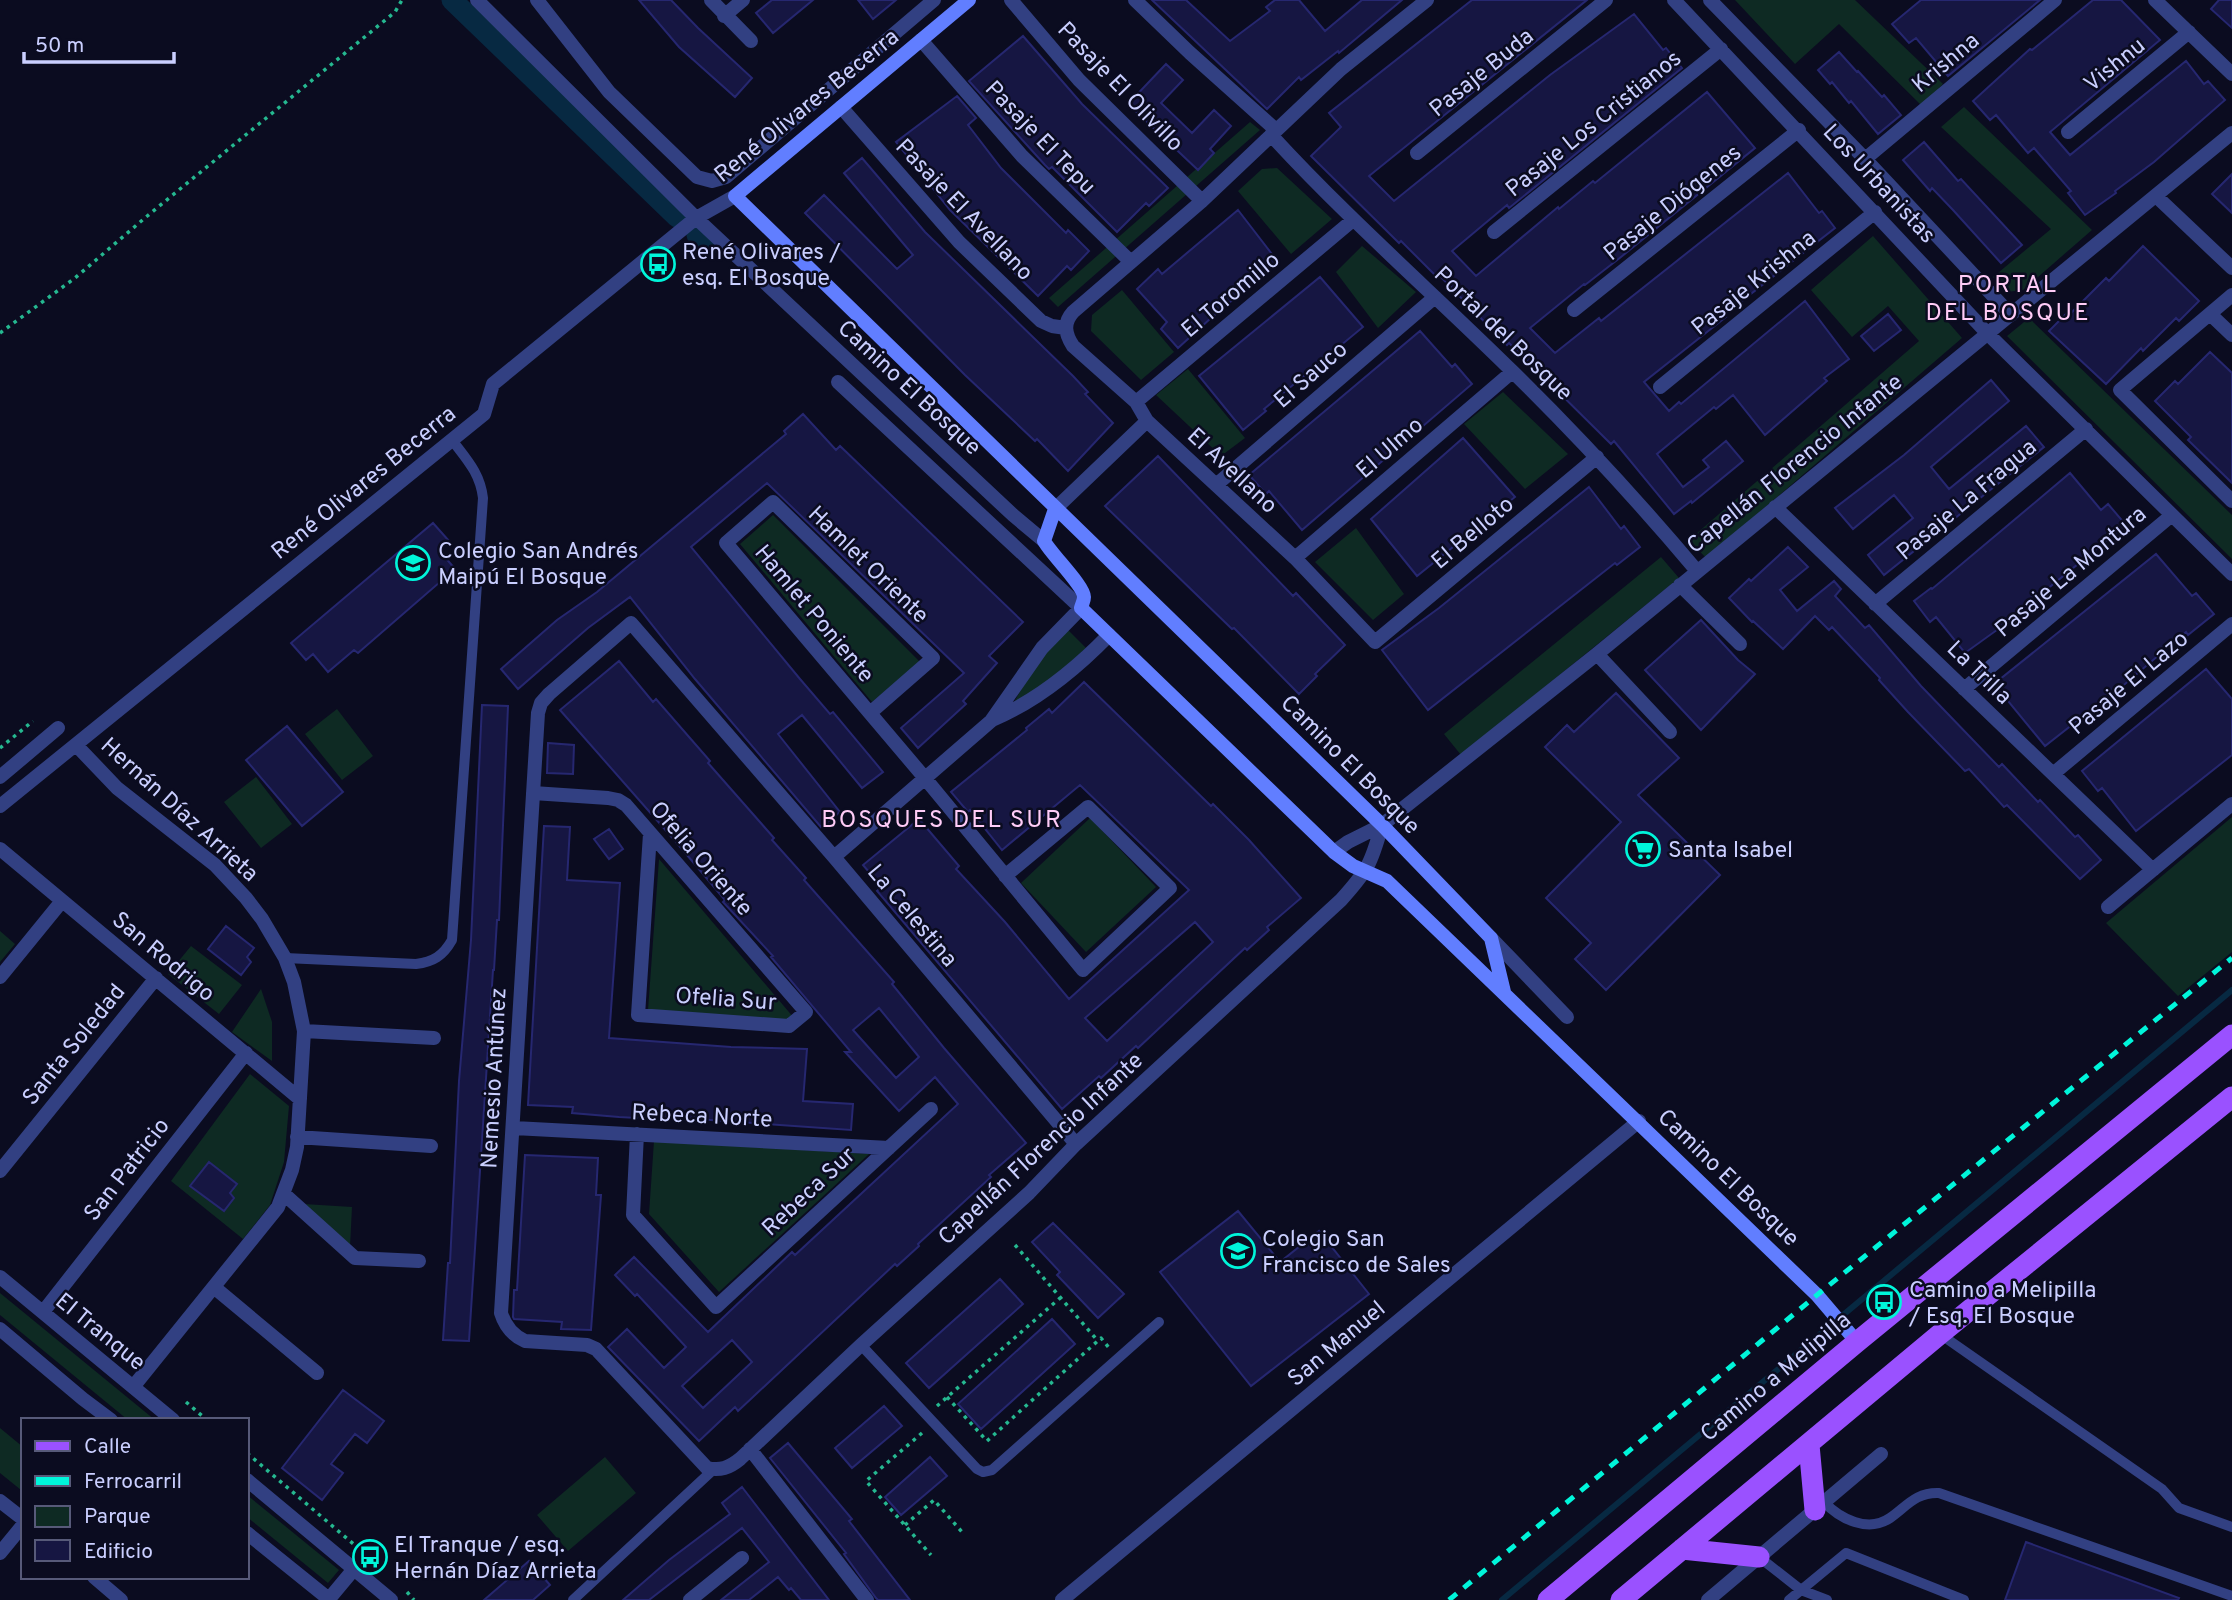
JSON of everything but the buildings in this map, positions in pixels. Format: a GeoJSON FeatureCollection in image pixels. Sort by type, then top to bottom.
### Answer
{"type":"FeatureCollection","features":[{"type":"Feature","properties":{"kind":"main road","name":"Camino a Melipilla"},"geometry":{"type":"LineString","coordinates":[[1548,1600],[1851,1335],[2232,1035]]}},
{"type":"Feature","properties":{"kind":"main road"},"geometry":{"type":"LineString","coordinates":[[1621,1600],[2232,1097]]}},
{"type":"Feature","properties":{"kind":"main road"},"geometry":{"type":"LineString","coordinates":[[1809,1445],[1819,1506]]}},
{"type":"Feature","properties":{"kind":"main road"},"geometry":{"type":"LineString","coordinates":[[1682,1549],[1759,1557]]}},
{"type":"Feature","properties":{"kind":"street","name":"Camino El Bosque"},"geometry":{"type":"LineString","coordinates":[[477,0],[696,218],[1044,541],[1051,554],[1081,587],[1084,597],[1081,608]]}},
{"type":"Feature","properties":{"kind":"street","name":"René Olivares Becerra"},"geometry":{"type":"LineString","coordinates":[[537,0],[622,106],[697,177],[712,181],[726,177],[934,0]]}},
{"type":"Feature","properties":{"kind":"street"},"geometry":{"type":"LineString","coordinates":[[711,0],[751,41]]}},
{"type":"Feature","properties":{"kind":"street"},"geometry":{"type":"LineString","coordinates":[[724,16],[743,0]]}},
{"type":"Feature","properties":{"kind":"street","name":"René Olivares Becerra"},"geometry":{"type":"LineString","coordinates":[[0,806],[484,414],[493,384],[696,218],[735,195],[969,0]]}},
{"type":"Feature","properties":{"kind":"street","name":"Pasaje El Olivillo"},"geometry":{"type":"LineString","coordinates":[[1011,0],[1079,80],[1202,201]]}},
{"type":"Feature","properties":{"kind":"street","name":"Portal del Bosque"},"geometry":{"type":"LineString","coordinates":[[1135,0],[1274,132],[1353,220],[1513,372],[1597,457],[1698,571]]}},
{"type":"Feature","properties":{"kind":"street"},"geometry":{"type":"LineString","coordinates":[[1066,328],[1073,312],[1202,201],[1340,69],[1427,0]]}},
{"type":"Feature","properties":{"kind":"street","name":"Pasaje Buda"},"geometry":{"type":"LineString","coordinates":[[1418,153],[1606,0]]}},
{"type":"Feature","properties":{"kind":"street","name":"Los Urbanistas"},"geometry":{"type":"LineString","coordinates":[[1674,0],[1988,334],[2232,574]]}},
{"type":"Feature","properties":{"kind":"street","name":"Los Urbanistas"},"geometry":{"type":"LineString","coordinates":[[1710,0],[1865,159],[2011,315]]}},
{"type":"Feature","properties":{"kind":"street","name":"Krishna"},"geometry":{"type":"LineString","coordinates":[[1865,159],[2054,0]]}},
{"type":"Feature","properties":{"kind":"street"},"geometry":{"type":"LineString","coordinates":[[2155,0],[2232,74]]}},
{"type":"Feature","properties":{"kind":"street","name":"Vishnu"},"geometry":{"type":"LineString","coordinates":[[2068,132],[2189,33]]}},
{"type":"Feature","properties":{"kind":"street","name":"Pasaje El Tepu"},"geometry":{"type":"LineString","coordinates":[[921,40],[1022,156],[1131,262]]}},
{"type":"Feature","properties":{"kind":"street","name":"Pasaje Los Cristianos"},"geometry":{"type":"LineString","coordinates":[[1493,232],[1721,49]]}},
{"type":"Feature","properties":{"kind":"street","name":"Pasaje El Avellano"},"geometry":{"type":"LineString","coordinates":[[841,107],[959,242],[1041,321],[1066,328]]}},
{"type":"Feature","properties":{"kind":"street","name":"Pasaje Diógenes"},"geometry":{"type":"LineString","coordinates":[[1574,310],[1799,130]]}},
{"type":"Feature","properties":{"kind":"street","name":"Capellán Florencio Infante"},"geometry":{"type":"LineString","coordinates":[[1334,852],[1382,825],[1597,654],[2232,134]]}},
{"type":"Feature","properties":{"kind":"street","name":"Camino El Bosque"},"geometry":{"type":"LineString","coordinates":[[735,195],[1382,825],[1567,1017]]}},
{"type":"Feature","properties":{"kind":"street"},"geometry":{"type":"LineString","coordinates":[[2157,197],[2232,268]]}},
{"type":"Feature","properties":{"kind":"street","name":"Pasaje Krishna"},"geometry":{"type":"LineString","coordinates":[[1660,387],[1875,212]]}},
{"type":"Feature","properties":{"kind":"street","name":"El Toromillo"},"geometry":{"type":"LineString","coordinates":[[1136,402],[1353,220]]}},
{"type":"Feature","properties":{"kind":"street"},"geometry":{"type":"LineString","coordinates":[[2232,295],[2120,390],[2232,501]]}},
{"type":"Feature","properties":{"kind":"street","name":"El Sauco"},"geometry":{"type":"LineString","coordinates":[[1216,485],[1435,297]]}},
{"type":"Feature","properties":{"kind":"street"},"geometry":{"type":"LineString","coordinates":[[2210,314],[2232,335]]}},
{"type":"Feature","properties":{"kind":"street","name":"El Avellano"},"geometry":{"type":"LineString","coordinates":[[1066,328],[1073,346],[1136,402],[1147,421],[1295,558],[1375,642]]}},
{"type":"Feature","properties":{"kind":"street","name":"El Ulmo"},"geometry":{"type":"LineString","coordinates":[[1295,558],[1513,372]]}},
{"type":"Feature","properties":{"kind":"street","name":"Camino El Bosque"},"geometry":{"type":"LineString","coordinates":[[838,382],[1081,608],[1334,852],[1366,873],[1387,881],[1639,1121],[1827,1306],[1851,1335]]}},
{"type":"Feature","properties":{"kind":"street"},"geometry":{"type":"LineString","coordinates":[[1044,541],[1055,509],[1147,421]]}},
{"type":"Feature","properties":{"kind":"street","name":"Pasaje La Fragua"},"geometry":{"type":"LineString","coordinates":[[1875,604],[2086,429]]}},
{"type":"Feature","properties":{"kind":"street","name":"El Belloto"},"geometry":{"type":"LineString","coordinates":[[1375,642],[1597,457]]}},
{"type":"Feature","properties":{"kind":"street","name":"Hamlet Oriente"},"geometry":{"type":"LineString","coordinates":[[726,542],[773,502],[933,658],[870,713]]}},
{"type":"Feature","properties":{"kind":"street","name":"La Trilla"},"geometry":{"type":"LineString","coordinates":[[1775,507],[2153,870]]}},
{"type":"Feature","properties":{"kind":"street","name":"Pasaje La Montura"},"geometry":{"type":"LineString","coordinates":[[1964,689],[2172,515]]}},
{"type":"Feature","properties":{"kind":"street","name":"Hamlet Poniente"},"geometry":{"type":"LineString","coordinates":[[726,542],[1083,970],[1170,888],[1088,807],[1005,876]]}},
{"type":"Feature","properties":{"kind":"street"},"geometry":{"type":"LineString","coordinates":[[1681,585],[1740,644]]}},
{"type":"Feature","properties":{"kind":"street"},"geometry":{"type":"LineString","coordinates":[[991,721],[1042,648],[1081,608]]}},
{"type":"Feature","properties":{"kind":"street","name":"Nemesio Antúnez"},"geometry":{"type":"LineString","coordinates":[[631,623],[549,694],[541,703],[538,713],[501,1312],[504,1323],[517,1337],[525,1341],[587,1345],[596,1349],[708,1465]]}},
{"type":"Feature","properties":{"kind":"street","name":"La Celestina"},"geometry":{"type":"LineString","coordinates":[[631,623],[834,857],[1076,1144]]}},
{"type":"Feature","properties":{"kind":"street","name":"Pasaje El Lazo"},"geometry":{"type":"LineString","coordinates":[[2053,774],[2232,624]]}},
{"type":"Feature","properties":{"kind":"street"},"geometry":{"type":"LineString","coordinates":[[834,857],[991,721],[1062,679],[1109,635]]}},
{"type":"Feature","properties":{"kind":"street"},"geometry":{"type":"LineString","coordinates":[[1597,654],[1670,732]]}},
{"type":"Feature","properties":{"kind":"street"},"geometry":{"type":"LineString","coordinates":[[0,777],[58,728]]}},
{"type":"Feature","properties":{"kind":"street","name":"Hernán Díaz Arrieta"},"geometry":{"type":"LineString","coordinates":[[76,745],[117,788],[215,865],[262,919],[285,958],[294,982],[304,1031],[295,1157],[284,1194],[267,1223],[133,1387]]}},
{"type":"Feature","properties":{"kind":"street","name":"Ofelia Oriente"},"geometry":{"type":"LineString","coordinates":[[533,793],[618,800],[630,809],[806,1012]]}},
{"type":"Feature","properties":{"kind":"street"},"geometry":{"type":"LineString","coordinates":[[2108,907],[2232,804]]}},
{"type":"Feature","properties":{"kind":"street","name":"Capellán Florencio Infante"},"geometry":{"type":"LineString","coordinates":[[708,1465],[732,1465],[750,1449],[1029,1193],[1076,1144],[1341,900],[1366,873],[1382,825]]}},
{"type":"Feature","properties":{"kind":"street","name":"Ofelia Sur"},"geometry":{"type":"LineString","coordinates":[[650,834],[638,1015],[789,1026],[806,1012]]}},
{"type":"Feature","properties":{"kind":"street","name":"San Rodrigo"},"geometry":{"type":"LineString","coordinates":[[0,849],[300,1099]]}},
{"type":"Feature","properties":{"kind":"street"},"geometry":{"type":"LineString","coordinates":[[0,977],[62,901]]}},
{"type":"Feature","properties":{"kind":"street"},"geometry":{"type":"LineString","coordinates":[[1491,938],[1504,992]]}},
{"type":"Feature","properties":{"kind":"street","name":"Santa Soledad"},"geometry":{"type":"LineString","coordinates":[[0,1171],[156,978]]}},
{"type":"Feature","properties":{"kind":"street"},"geometry":{"type":"LineString","coordinates":[[304,1031],[434,1038]]}},
{"type":"Feature","properties":{"kind":"street","name":"San Patricio"},"geometry":{"type":"LineString","coordinates":[[43,1312],[246,1053]]}},
{"type":"Feature","properties":{"kind":"street","name":"Rebeca Sur"},"geometry":{"type":"LineString","coordinates":[[636,1134],[633,1215],[716,1307],[931,1109]]}},
{"type":"Feature","properties":{"kind":"street","name":"San Manuel"},"geometry":{"type":"LineString","coordinates":[[1062,1600],[1639,1121]]}},
{"type":"Feature","properties":{"kind":"street","name":"Rebeca Norte"},"geometry":{"type":"LineString","coordinates":[[514,1128],[889,1148]]}},
{"type":"Feature","properties":{"kind":"street"},"geometry":{"type":"LineString","coordinates":[[297,1138],[431,1146]]}},
{"type":"Feature","properties":{"kind":"street"},"geometry":{"type":"LineString","coordinates":[[284,1194],[355,1258],[419,1261]]}},
{"type":"Feature","properties":{"kind":"street","name":"El Tranque"},"geometry":{"type":"LineString","coordinates":[[0,1277],[171,1418]]}},
{"type":"Feature","properties":{"kind":"street"},"geometry":{"type":"LineString","coordinates":[[215,1288],[317,1373]]}},
{"type":"Feature","properties":{"kind":"street"},"geometry":{"type":"LineString","coordinates":[[0,1329],[107,1418]]}},
{"type":"Feature","properties":{"kind":"street"},"geometry":{"type":"LineString","coordinates":[[750,1449],[867,1600]]}},
{"type":"Feature","properties":{"kind":"street"},"geometry":{"type":"LineString","coordinates":[[1708,1600],[1881,1454]]}},
{"type":"Feature","properties":{"kind":"street"},"geometry":{"type":"LineString","coordinates":[[248,1481],[391,1600]]}},
{"type":"Feature","properties":{"kind":"street"},"geometry":{"type":"LineString","coordinates":[[0,1501],[21,1517]]}},
{"type":"Feature","properties":{"kind":"street"},"geometry":{"type":"LineString","coordinates":[[0,1553],[21,1527]]}},
{"type":"Feature","properties":{"kind":"street"},"geometry":{"type":"LineString","coordinates":[[248,1534],[329,1599],[354,1569]]}},
{"type":"Feature","properties":{"kind":"street"},"geometry":{"type":"LineString","coordinates":[[690,1600],[741,1558]]}},
{"type":"Feature","properties":{"kind":"street"},"geometry":{"type":"LineString","coordinates":[[96,1579],[121,1600]]}},
{"type":"Feature","properties":{"kind":"lane"},"geometry":{"type":"LineString","coordinates":[[285,958],[416,964],[438,957],[452,940],[483,498],[481,483],[475,470],[452,440]]}},
{"type":"Feature","properties":{"kind":"lane"},"geometry":{"type":"LineString","coordinates":[[861,1345],[977,1469],[983,1472],[992,1470],[1159,1322]]}},
{"type":"Feature","properties":{"kind":"lane"},"geometry":{"type":"LineString","coordinates":[[1940,1335],[2162,1489],[2179,1508],[2232,1527]]}},
{"type":"Feature","properties":{"kind":"lane"},"geometry":{"type":"LineString","coordinates":[[573,1600],[708,1465]]}},
{"type":"Feature","properties":{"kind":"lane"},"geometry":{"type":"LineString","coordinates":[[1819,1506],[1840,1517],[1861,1524],[1872,1524],[1888,1520],[1916,1497],[1939,1493],[2232,1596]]}},
{"type":"Feature","properties":{"kind":"lane"},"geometry":{"type":"LineString","coordinates":[[1789,1600],[1846,1553],[1964,1600]]}},
{"type":"Feature","properties":{"kind":"lane"},"geometry":{"type":"LineString","coordinates":[[1759,1557],[1801,1590],[1827,1600]]}},
{"type":"Feature","properties":{"kind":"path"},"geometry":{"type":"LineString","coordinates":[[0,333],[75,278],[395,12],[402,0]]}},
{"type":"Feature","properties":{"kind":"path"},"geometry":{"type":"LineString","coordinates":[[0,748],[33,721]]}},
{"type":"Feature","properties":{"kind":"path"},"geometry":{"type":"LineString","coordinates":[[1015,1245],[1098,1342]]}},
{"type":"Feature","properties":{"kind":"path"},"geometry":{"type":"LineString","coordinates":[[947,1397],[987,1441],[1101,1338],[1118,1358]]}},
{"type":"Feature","properties":{"kind":"path"},"geometry":{"type":"LineString","coordinates":[[186,1402],[205,1418]]}},
{"type":"Feature","properties":{"kind":"path"},"geometry":{"type":"LineString","coordinates":[[248,1454],[361,1550]]}},
{"type":"Feature","properties":{"kind":"path"},"geometry":{"type":"LineString","coordinates":[[905,1525],[934,1500],[962,1532]]}},
{"type":"Feature","properties":{"kind":"path"},"geometry":{"type":"LineString","coordinates":[[402,1587],[414,1600]]}},
{"type":"Feature","properties":{"kind":"green space"},"geometry":{"type":"Polygon","coordinates":[[[1735,0],[1855,0],[1943,84],[1922,106],[1839,24],[1795,64],[1735,0]]]}},
{"type":"Feature","properties":{"kind":"green space"},"geometry":{"type":"Polygon","coordinates":[[[1964,107],[2092,230],[2023,290],[2007,292],[1993,277],[2051,229],[1941,127],[1964,107]]]}},
{"type":"Feature","properties":{"kind":"green space"},"geometry":{"type":"Polygon","coordinates":[[[1250,122],[1260,130],[1058,307],[1049,298],[1250,122]]]}},
{"type":"Feature","properties":{"kind":"green space"},"geometry":{"type":"Polygon","coordinates":[[[1277,168],[1332,219],[1291,254],[1238,191],[1262,169],[1277,168]]]}},
{"type":"Feature","properties":{"kind":"green space"},"geometry":{"type":"Polygon","coordinates":[[[1873,236],[1962,338],[1706,558],[1689,540],[1919,341],[1888,306],[1852,337],[1811,290],[1873,236]]]}},
{"type":"Feature","properties":{"kind":"green space"},"geometry":{"type":"Polygon","coordinates":[[[1362,246],[1416,292],[1378,328],[1336,272],[1362,246]]]}},
{"type":"Feature","properties":{"kind":"green space"},"geometry":{"type":"Polygon","coordinates":[[[1122,290],[1174,352],[1141,380],[1091,331],[1092,315],[1122,290]]]}},
{"type":"Feature","properties":{"kind":"green space"},"geometry":{"type":"Polygon","coordinates":[[[2029,318],[2232,515],[2232,559],[2007,336],[2029,318]]]}},
{"type":"Feature","properties":{"kind":"green space"},"geometry":{"type":"Polygon","coordinates":[[[1188,369],[1245,438],[1221,456],[1156,395],[1188,369]]]}},
{"type":"Feature","properties":{"kind":"green space"},"geometry":{"type":"Polygon","coordinates":[[[1503,392],[1568,454],[1525,489],[1464,424],[1503,392]]]}},
{"type":"Feature","properties":{"kind":"green space"},"geometry":{"type":"Polygon","coordinates":[[[773,515],[920,662],[872,702],[740,544],[773,515]]]}},
{"type":"Feature","properties":{"kind":"green space"},"geometry":{"type":"Polygon","coordinates":[[[1356,528],[1404,594],[1373,620],[1315,562],[1356,528]]]}},
{"type":"Feature","properties":{"kind":"green space"},"geometry":{"type":"Polygon","coordinates":[[[1661,557],[1679,578],[1461,755],[1444,734],[1661,557]]]}},
{"type":"Feature","properties":{"kind":"green space"},"geometry":{"type":"Polygon","coordinates":[[[1067,629],[1086,648],[1052,679],[1013,704],[1035,665],[1067,629]]]}},
{"type":"Feature","properties":{"kind":"green space"},"geometry":{"type":"Polygon","coordinates":[[[337,709],[373,756],[342,780],[305,734],[337,709]]]}},
{"type":"Feature","properties":{"kind":"green space"},"geometry":{"type":"Polygon","coordinates":[[[256,777],[292,824],[261,848],[224,802],[256,777]]]}},
{"type":"Feature","properties":{"kind":"green space"},"geometry":{"type":"Polygon","coordinates":[[[2232,817],[2232,952],[2178,996],[2106,923],[2232,817]]]}},
{"type":"Feature","properties":{"kind":"green space"},"geometry":{"type":"Polygon","coordinates":[[[1090,818],[1156,887],[1086,952],[1021,883],[1090,818]]]}},
{"type":"Feature","properties":{"kind":"green space"},"geometry":{"type":"Polygon","coordinates":[[[659,859],[794,1018],[791,1021],[648,1010],[659,859]]]}},
{"type":"Feature","properties":{"kind":"green space"},"geometry":{"type":"Polygon","coordinates":[[[0,931],[15,944],[0,962],[0,931]]]}},
{"type":"Feature","properties":{"kind":"green space"},"geometry":{"type":"Polygon","coordinates":[[[191,946],[242,985],[219,1014],[168,974],[191,946]]]}},
{"type":"Feature","properties":{"kind":"green space"},"geometry":{"type":"Polygon","coordinates":[[[261,989],[272,1022],[272,1061],[232,1032],[261,989]]]}},
{"type":"Feature","properties":{"kind":"green space"},"geometry":{"type":"Polygon","coordinates":[[[250,1074],[289,1106],[284,1162],[270,1205],[243,1239],[171,1181],[250,1074]]]}},
{"type":"Feature","properties":{"kind":"green space"},"geometry":{"type":"Polygon","coordinates":[[[654,1141],[869,1154],[719,1292],[649,1214],[654,1141]]]}},
{"type":"Feature","properties":{"kind":"green space"},"geometry":{"type":"Polygon","coordinates":[[[304,1204],[352,1207],[350,1247],[304,1204]]]}},
{"type":"Feature","properties":{"kind":"green space"},"geometry":{"type":"Polygon","coordinates":[[[0,1293],[153,1418],[126,1418],[0,1315],[0,1293]]]}},
{"type":"Feature","properties":{"kind":"green space"},"geometry":{"type":"Polygon","coordinates":[[[0,1428],[21,1445],[21,1490],[0,1473],[0,1428]]]}},
{"type":"Feature","properties":{"kind":"green space"},"geometry":{"type":"Polygon","coordinates":[[[605,1457],[636,1493],[568,1551],[537,1515],[605,1457]]]}},
{"type":"Feature","properties":{"kind":"green space"},"geometry":{"type":"Polygon","coordinates":[[[248,1496],[339,1570],[328,1583],[248,1518],[248,1496]]]}},
{"type":"Feature","properties":{"kind":"waterway"},"geometry":{"type":"LineString","coordinates":[[452,0],[677,217]]}},
{"type":"Feature","properties":{"kind":"waterway"},"geometry":{"type":"LineString","coordinates":[[697,235],[709,245]]}},
{"type":"Feature","properties":{"kind":"waterway"},"geometry":{"type":"LineString","coordinates":[[1502,1600],[2232,990]]}},
{"type":"Feature","properties":{"kind":"railway"},"geometry":{"type":"LineString","coordinates":[[1449,1600],[1817,1295],[2232,958]]}},
{"type":"Feature","properties":{"kind":"place","name":"René Olivares / esq. El Bosque"},"geometry":{"type":"Point","coordinates":[658,264]}},
{"type":"Feature","properties":{"kind":"place","name":"Colegio San Andrés Maipú El Bosque"},"geometry":{"type":"Point","coordinates":[413,563]}},
{"type":"Feature","properties":{"kind":"place","name":"Santa Isabel"},"geometry":{"type":"Point","coordinates":[1643,849]}},
{"type":"Feature","properties":{"kind":"place","name":"Colegio San Francisco de Sales"},"geometry":{"type":"Point","coordinates":[1238,1251]}},
{"type":"Feature","properties":{"kind":"place","name":"Camino a Melipilla / Esq. El Bosque"},"geometry":{"type":"Point","coordinates":[1884,1302]}},
{"type":"Feature","properties":{"kind":"place","name":"El Tranque / esq. Hernán Díaz Arrieta"},"geometry":{"type":"Point","coordinates":[370,1557]}},
{"type":"Feature","properties":{"kind":"district","name":"PORTAL DEL BOSQUE"},"geometry":{"type":"Point","coordinates":[2008,298]}},
{"type":"Feature","properties":{"kind":"district","name":"BOSQUES DEL SUR"},"geometry":{"type":"Point","coordinates":[942,819]}}]}
